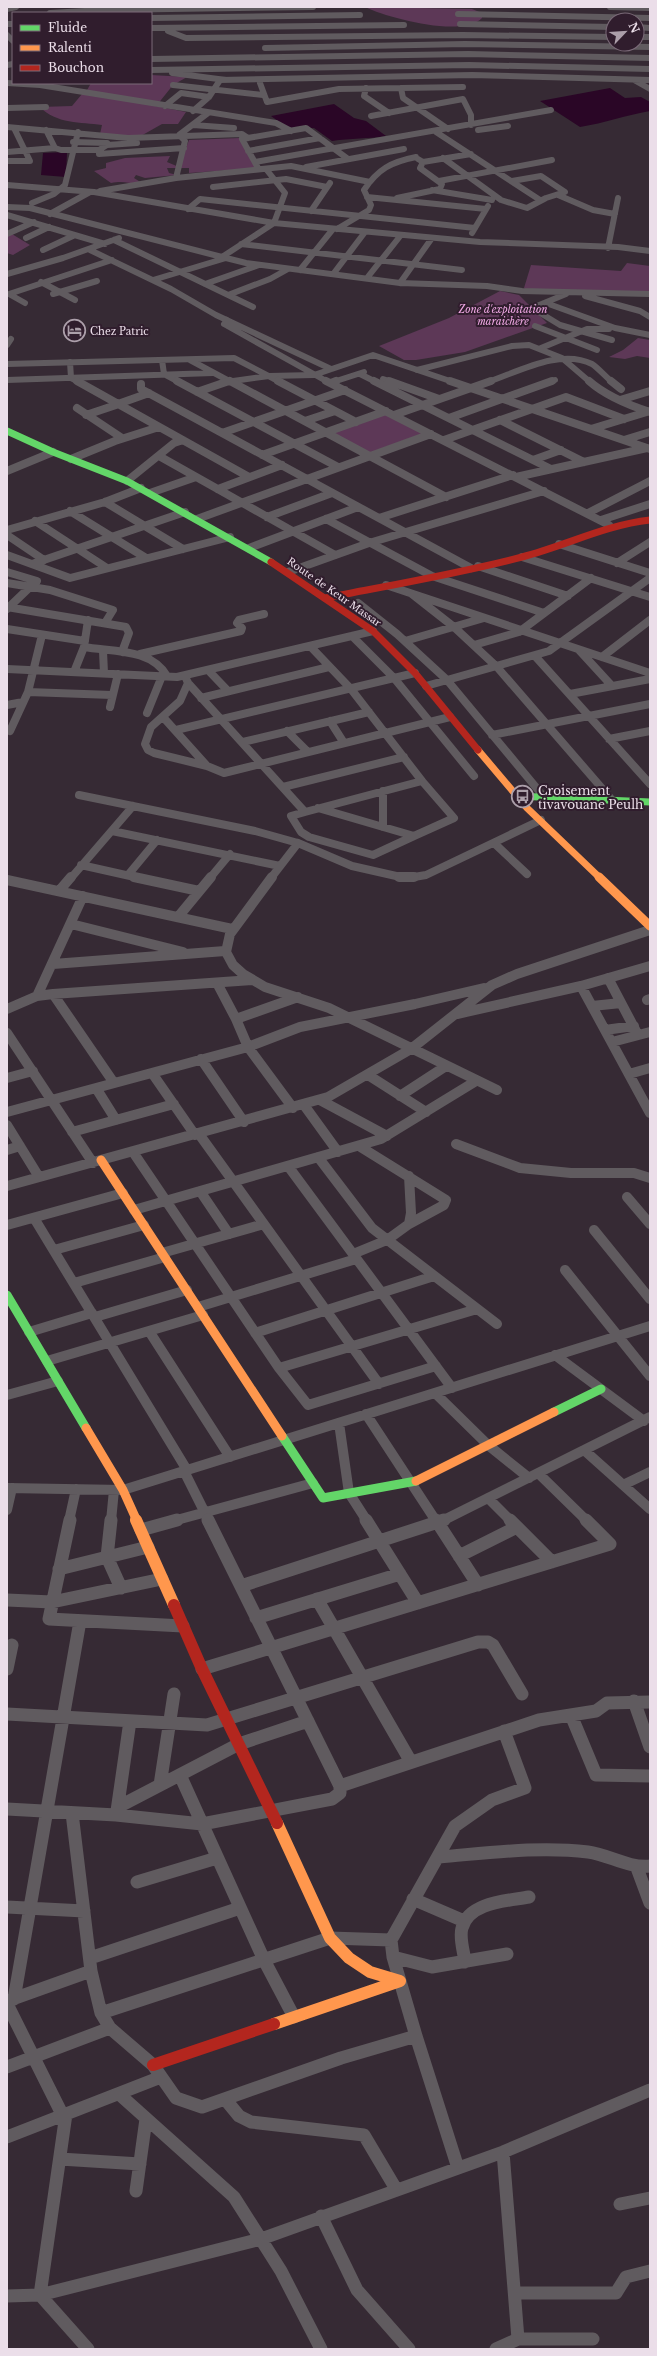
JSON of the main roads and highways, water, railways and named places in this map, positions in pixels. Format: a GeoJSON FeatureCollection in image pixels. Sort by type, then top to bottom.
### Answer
{"type":"FeatureCollection","features":[{"type":"Feature","properties":{"kind":"place","name":"Chez Patric"},"geometry":{"type":"Point","coordinates":[75,331]}},
{"type":"Feature","properties":{"kind":"place","name":"Croisement tivavouane Peulh"},"geometry":{"type":"Point","coordinates":[522,797]}},
{"type":"Feature","properties":{"kind":"park label","name":"Zone d'exploitation maraichère"},"geometry":{"type":"Point","coordinates":[503,314]}}]}
